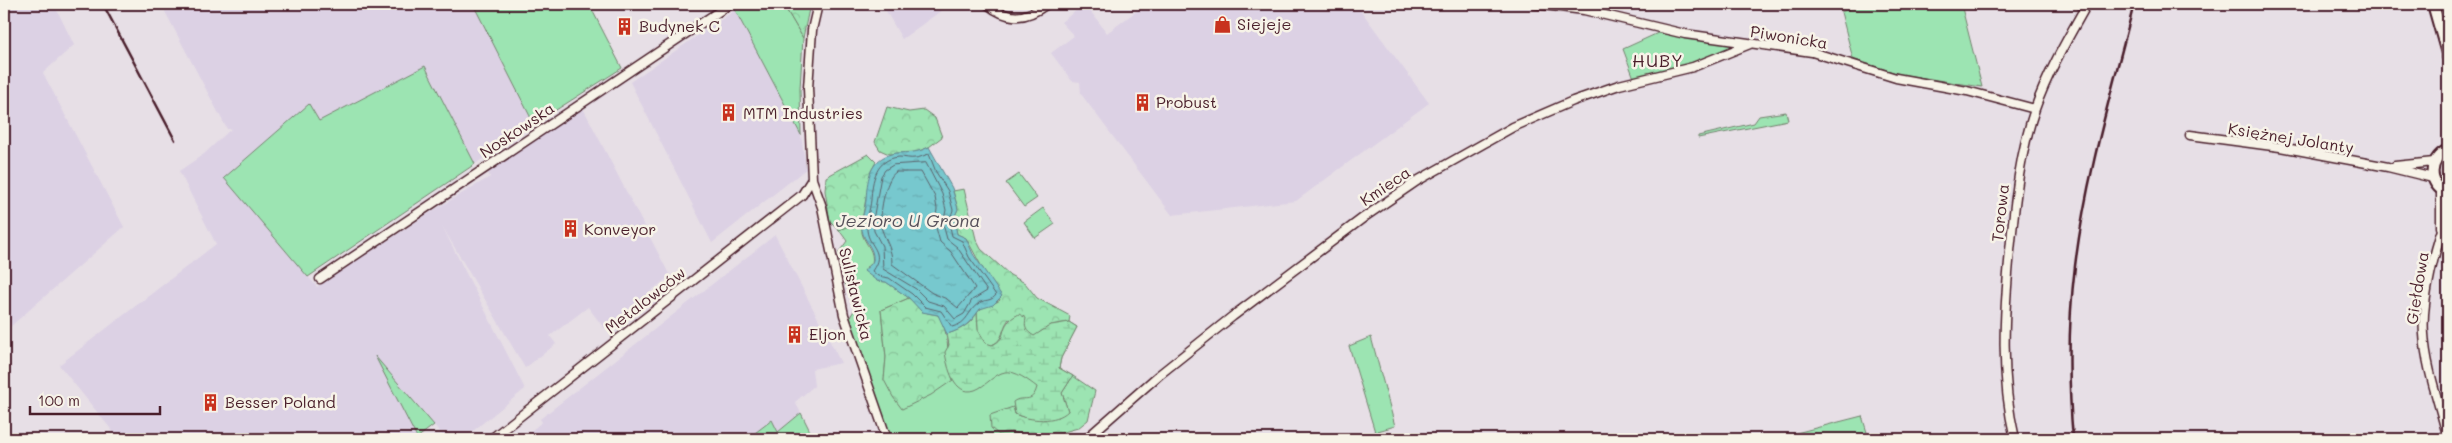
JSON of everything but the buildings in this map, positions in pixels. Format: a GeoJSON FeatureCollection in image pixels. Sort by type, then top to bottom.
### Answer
{"type":"FeatureCollection","features":[{"type":"Feature","properties":{"kind":"street","name":"Noskowska"},"geometry":{"type":"LineString","coordinates":[[320,279],[730,4]]}},
{"type":"Feature","properties":{"kind":"street","name":"Sulisławicka"},"geometry":{"type":"LineString","coordinates":[[818,4],[812,30],[808,73],[812,179],[826,222],[844,314],[887,439]]}},
{"type":"Feature","properties":{"kind":"street"},"geometry":{"type":"LineString","coordinates":[[987,4],[998,12],[1017,18],[1032,14],[1047,4]]}},
{"type":"Feature","properties":{"kind":"street","name":"Piwonicka"},"geometry":{"type":"LineString","coordinates":[[1535,4],[1584,10],[1677,32],[1829,56],[1896,78],[1958,89],[2035,109]]}},
{"type":"Feature","properties":{"kind":"street","name":"Torowa"},"geometry":{"type":"LineString","coordinates":[[2015,439],[2005,385],[2006,301],[2018,174],[2035,109],[2055,64],[2087,4]]}},
{"type":"Feature","properties":{"kind":"street"},"geometry":{"type":"LineString","coordinates":[[2433,4],[2448,57]]}},
{"type":"Feature","properties":{"kind":"street","name":"Kmieca"},"geometry":{"type":"LineString","coordinates":[[1086,439],[1217,329],[1328,243],[1417,181],[1506,131],[1573,101],[1619,85],[1693,67],[1750,44]]}},
{"type":"Feature","properties":{"kind":"street","name":"Księżnej Jolanty"},"geometry":{"type":"LineString","coordinates":[[2190,136],[2280,147],[2388,167],[2433,178]]}},
{"type":"Feature","properties":{"kind":"street"},"geometry":{"type":"LineString","coordinates":[[2445,191],[2433,178],[2434,162],[2448,148]]}},
{"type":"Feature","properties":{"kind":"street","name":"Księżnej Jolanty"},"geometry":{"type":"LineString","coordinates":[[2388,167],[2434,162]]}},
{"type":"Feature","properties":{"kind":"street","name":"Metalowców"},"geometry":{"type":"LineString","coordinates":[[491,439],[802,195],[812,179]]}},
{"type":"Feature","properties":{"kind":"street","name":"Giełdowa"},"geometry":{"type":"LineString","coordinates":[[2445,191],[2441,229],[2426,299],[2423,332],[2448,439]]}},
{"type":"Feature","properties":{"kind":"street","name":"Giełdowa"},"geometry":{"type":"LineString","coordinates":[[2441,229],[2448,214]]}},
{"type":"Feature","properties":{"kind":"shaded area"},"geometry":{"type":"Polygon","coordinates":[[[4,4],[54,4],[74,45],[43,73],[124,227],[11,326],[4,312],[4,4]]]}},
{"type":"Feature","properties":{"kind":"shaded area"},"geometry":{"type":"Polygon","coordinates":[[[161,4],[473,4],[534,124],[475,164],[425,66],[319,121],[309,104],[224,178],[317,287],[434,210],[490,177],[488,173],[583,108],[670,276],[604,328],[588,307],[550,336],[556,344],[525,368],[442,226],[525,389],[463,439],[446,439],[377,358],[418,439],[119,439],[59,365],[216,244],[179,171],[204,154],[231,129],[227,129],[161,4]]]}},
{"type":"Feature","properties":{"kind":"shaded area"},"geometry":{"type":"Polygon","coordinates":[[[882,4],[949,4],[949,5],[902,39],[882,4]]]}},
{"type":"Feature","properties":{"kind":"shaded area"},"geometry":{"type":"Polygon","coordinates":[[[1085,4],[1107,33],[1146,4],[1356,4],[1429,103],[1296,201],[1172,215],[1081,94],[1080,82],[1072,81],[1051,53],[1074,36],[1061,22],[1085,4]]]}},
{"type":"Feature","properties":{"kind":"shaded area"},"geometry":{"type":"Polygon","coordinates":[[[735,10],[801,135],[806,169],[712,243],[630,82],[735,10]]]}},
{"type":"Feature","properties":{"kind":"shaded area"},"geometry":{"type":"Polygon","coordinates":[[[775,235],[841,363],[812,369],[814,386],[795,402],[801,413],[778,432],[771,420],[751,436],[753,439],[521,439],[542,422],[540,419],[775,235]]]}},
{"type":"Feature","properties":{"kind":"green space"},"geometry":{"type":"Polygon","coordinates":[[[473,4],[589,4],[622,68],[534,124],[473,4]]]}},
{"type":"Feature","properties":{"kind":"green space"},"geometry":{"type":"Polygon","coordinates":[[[743,4],[783,4],[803,38],[800,89],[801,135],[735,10],[743,4]]]}},
{"type":"Feature","properties":{"kind":"green space"},"geometry":{"type":"Polygon","coordinates":[[[783,4],[810,4],[803,38],[783,4]]]}},
{"type":"Feature","properties":{"kind":"green space"},"geometry":{"type":"Polygon","coordinates":[[[1863,4],[1961,4],[1982,87],[1899,74],[1853,59],[1841,12],[1863,4]]]}},
{"type":"Feature","properties":{"kind":"green space"},"geometry":{"type":"Polygon","coordinates":[[[1658,33],[1733,45],[1734,48],[1702,61],[1634,78],[1623,49],[1658,33]]]}},
{"type":"Feature","properties":{"kind":"green space"},"geometry":{"type":"Polygon","coordinates":[[[425,66],[475,164],[308,277],[224,178],[309,104],[319,121],[425,66]]]}},
{"type":"Feature","properties":{"kind":"green space"},"geometry":{"type":"Polygon","coordinates":[[[887,107],[909,112],[924,110],[935,118],[942,137],[929,147],[912,154],[889,154],[880,150],[875,142],[887,107]]]}},
{"type":"Feature","properties":{"kind":"green space"},"geometry":{"type":"Polygon","coordinates":[[[1786,112],[1788,120],[1698,138],[1698,136],[1754,123],[1759,116],[1786,112]]]}},
{"type":"Feature","properties":{"kind":"green space"},"geometry":{"type":"Polygon","coordinates":[[[868,154],[876,162],[871,171],[862,220],[839,230],[830,221],[825,191],[826,177],[868,154]]]}},
{"type":"Feature","properties":{"kind":"green space"},"geometry":{"type":"Polygon","coordinates":[[[1019,174],[1037,198],[1024,207],[1006,183],[1019,174]]]}},
{"type":"Feature","properties":{"kind":"green space"},"geometry":{"type":"Polygon","coordinates":[[[964,189],[976,239],[981,249],[1010,275],[1025,283],[1037,298],[1070,316],[1069,322],[1051,325],[1034,337],[1026,331],[1024,326],[1009,319],[999,340],[992,345],[986,344],[978,330],[977,313],[982,308],[1000,300],[966,238],[957,234],[954,218],[958,209],[953,191],[964,189]]]}},
{"type":"Feature","properties":{"kind":"green space"},"geometry":{"type":"Polygon","coordinates":[[[1043,208],[1055,224],[1035,238],[1024,222],[1043,208]]]}},
{"type":"Feature","properties":{"kind":"green space"},"geometry":{"type":"Polygon","coordinates":[[[862,220],[863,237],[873,259],[872,264],[866,267],[877,281],[886,282],[909,298],[881,310],[886,357],[884,380],[949,345],[947,334],[978,330],[1026,331],[1069,322],[1077,327],[1061,358],[1059,368],[1073,376],[998,434],[1011,432],[1042,438],[891,439],[852,325],[850,317],[858,304],[845,284],[839,256],[839,252],[847,241],[839,230],[862,220]]]}},
{"type":"Feature","properties":{"kind":"green space"},"geometry":{"type":"Polygon","coordinates":[[[909,298],[927,313],[938,315],[947,339],[949,364],[953,380],[931,395],[902,409],[884,380],[886,357],[881,310],[909,298]]]}},
{"type":"Feature","properties":{"kind":"green space"},"geometry":{"type":"Polygon","coordinates":[[[977,313],[978,330],[986,343],[992,345],[1001,338],[1007,323],[1019,314],[1026,318],[1026,329],[1034,336],[1051,325],[1069,322],[1077,327],[1061,358],[1059,368],[1073,376],[1062,393],[1068,411],[1057,418],[1043,420],[1015,414],[1013,402],[1030,398],[1035,393],[1037,387],[1022,376],[1009,372],[1001,373],[975,390],[968,391],[957,385],[950,372],[946,358],[945,352],[949,345],[947,334],[964,326],[977,313]]]}},
{"type":"Feature","properties":{"kind":"green space"},"geometry":{"type":"Polygon","coordinates":[[[1371,337],[1395,426],[1378,431],[1380,437],[1384,439],[1365,439],[1364,436],[1375,432],[1349,346],[1371,337]]]}},
{"type":"Feature","properties":{"kind":"green space"},"geometry":{"type":"Polygon","coordinates":[[[375,356],[434,425],[417,438],[375,356]]]}},
{"type":"Feature","properties":{"kind":"green space"},"geometry":{"type":"Polygon","coordinates":[[[1073,376],[1095,391],[1088,420],[1078,428],[1042,438],[1011,432],[998,434],[991,428],[990,415],[1013,407],[1015,414],[1035,419],[1068,411],[1062,393],[1073,376]]]}},
{"type":"Feature","properties":{"kind":"green space"},"geometry":{"type":"Polygon","coordinates":[[[801,413],[814,439],[753,439],[751,436],[772,420],[778,432],[801,413]]]}},
{"type":"Feature","properties":{"kind":"green space"},"geometry":{"type":"Polygon","coordinates":[[[1862,416],[1869,439],[1773,439],[1862,416]]]}},
{"type":"Feature","properties":{"kind":"water","name":"Jezioro U Grona"},"geometry":{"type":"Polygon","coordinates":[[[929,147],[952,188],[958,209],[954,218],[957,234],[966,238],[973,254],[1002,296],[993,305],[980,309],[970,322],[962,328],[947,334],[938,315],[922,312],[909,298],[886,282],[877,281],[864,271],[872,263],[873,259],[872,252],[863,234],[862,225],[871,171],[877,162],[888,155],[916,152],[929,147]]]}},
{"type":"Feature","properties":{"kind":"railway"},"geometry":{"type":"LineString","coordinates":[[103,4],[175,140]]}},
{"type":"Feature","properties":{"kind":"railway"},"geometry":{"type":"LineString","coordinates":[[2073,439],[2070,396],[2070,352],[2075,266],[2093,167],[2134,4]]}},
{"type":"Feature","properties":{"kind":"place","name":"Siejeje"},"geometry":{"type":"Point","coordinates":[1223,24]}},
{"type":"Feature","properties":{"kind":"place","name":"Budynek C"},"geometry":{"type":"Point","coordinates":[625,26]}},
{"type":"Feature","properties":{"kind":"place","name":"Probust"},"geometry":{"type":"Point","coordinates":[1142,102]}},
{"type":"Feature","properties":{"kind":"place","name":"MTM Industries"},"geometry":{"type":"Point","coordinates":[729,113]}},
{"type":"Feature","properties":{"kind":"place","name":"Konveyor"},"geometry":{"type":"Point","coordinates":[570,229]}},
{"type":"Feature","properties":{"kind":"place","name":"Eljon"},"geometry":{"type":"Point","coordinates":[795,334]}},
{"type":"Feature","properties":{"kind":"place","name":"Besser Poland"},"geometry":{"type":"Point","coordinates":[211,402]}},
{"type":"Feature","properties":{"kind":"district","name":"HUBY"},"geometry":{"type":"Point","coordinates":[1658,61]}}]}
